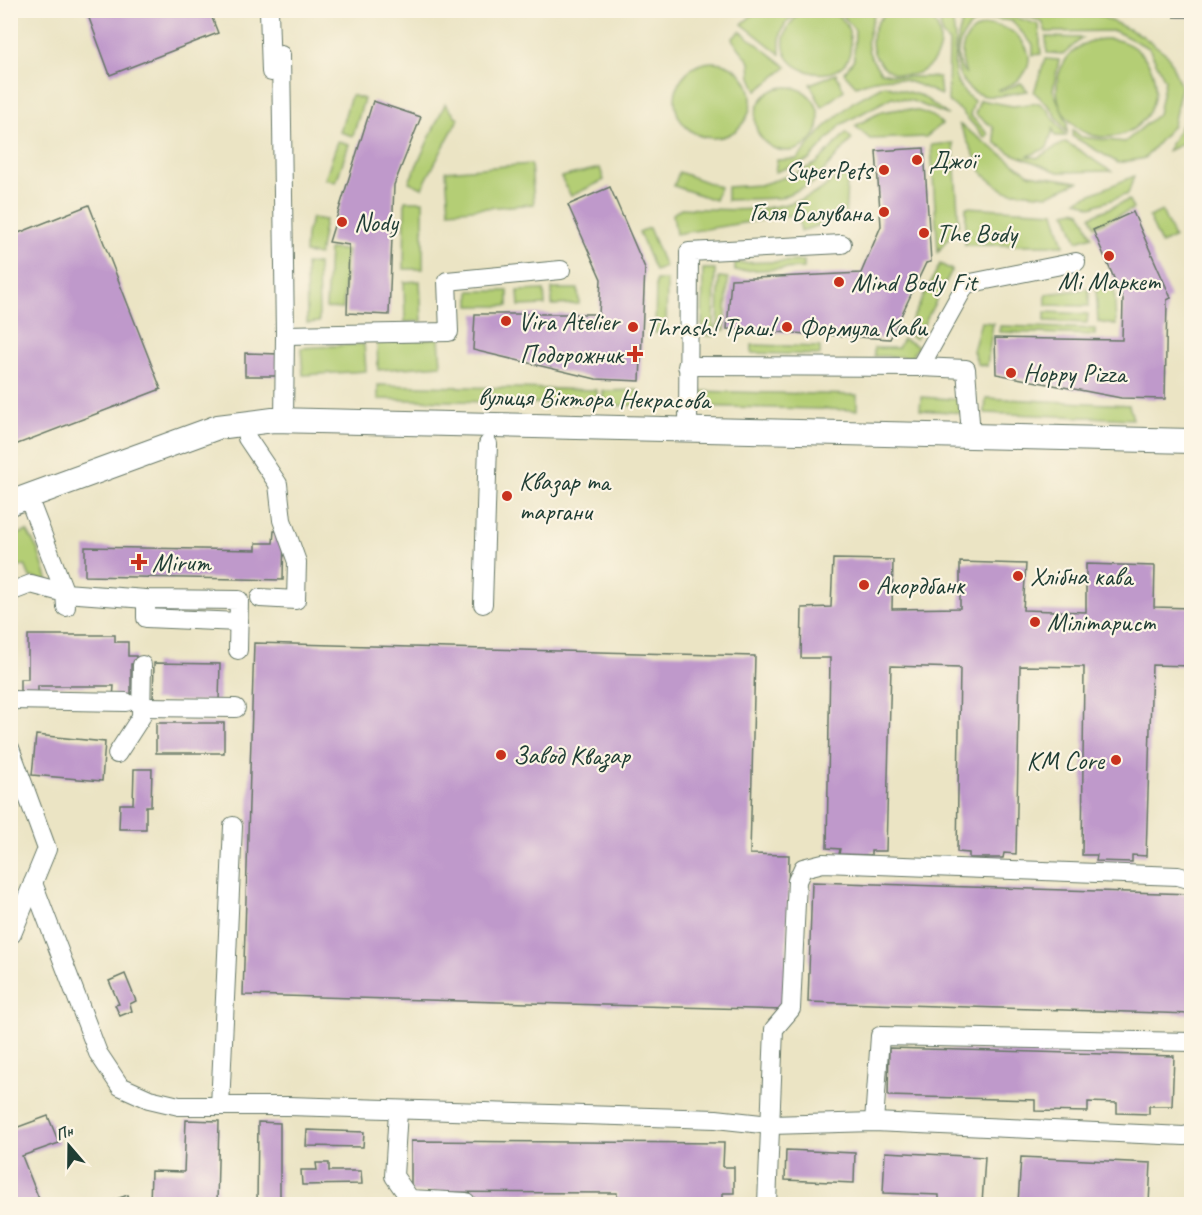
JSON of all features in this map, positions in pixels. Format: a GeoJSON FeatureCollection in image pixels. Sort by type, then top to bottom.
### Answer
{"type":"FeatureCollection","features":[{"type":"Feature","properties":{"kind":"main road","name":"вулиця Віктора Некрасова"},"geometry":{"type":"LineString","coordinates":[[19,500],[218,427],[245,422],[284,420],[1191,441]]}},
{"type":"Feature","properties":{"kind":"lane"},"geometry":{"type":"LineString","coordinates":[[269,10],[284,420]]}},
{"type":"Feature","properties":{"kind":"lane"},"geometry":{"type":"LineString","coordinates":[[281,55],[281,342]]}},
{"type":"Feature","properties":{"kind":"lane"},"geometry":{"type":"LineString","coordinates":[[688,429],[689,252],[842,244]]}},
{"type":"Feature","properties":{"kind":"lane"},"geometry":{"type":"LineString","coordinates":[[920,367],[966,284],[1076,262]]}},
{"type":"Feature","properties":{"kind":"lane"},"geometry":{"type":"LineString","coordinates":[[281,342],[449,332],[447,281],[561,270]]}},
{"type":"Feature","properties":{"kind":"lane"},"geometry":{"type":"LineString","coordinates":[[687,366],[966,369],[971,435]]}},
{"type":"Feature","properties":{"kind":"lane"},"geometry":{"type":"LineString","coordinates":[[245,422],[247,438],[278,484],[282,520],[297,562],[296,600],[260,598]]}},
{"type":"Feature","properties":{"kind":"lane"},"geometry":{"type":"LineString","coordinates":[[483,604],[488,444]]}},
{"type":"Feature","properties":{"kind":"lane"},"geometry":{"type":"LineString","coordinates":[[19,500],[65,600]]}},
{"type":"Feature","properties":{"kind":"lane"},"geometry":{"type":"LineString","coordinates":[[10,592],[31,584],[65,600],[239,600],[238,650]]}},
{"type":"Feature","properties":{"kind":"lane"},"geometry":{"type":"LineString","coordinates":[[117,754],[141,717],[133,704],[142,665]]}},
{"type":"Feature","properties":{"kind":"lane"},"geometry":{"type":"LineString","coordinates":[[10,700],[236,708]]}},
{"type":"Feature","properties":{"kind":"lane"},"geometry":{"type":"LineString","coordinates":[[10,748],[47,849],[12,934]]}},
{"type":"Feature","properties":{"kind":"lane"},"geometry":{"type":"LineString","coordinates":[[220,1106],[227,1000],[233,826]]}},
{"type":"Feature","properties":{"kind":"lane"},"geometry":{"type":"LineString","coordinates":[[767,1204],[774,1029],[791,1009],[797,881],[803,868],[823,864],[845,864],[1178,876],[1191,880]]}},
{"type":"Feature","properties":{"kind":"lane"},"geometry":{"type":"LineString","coordinates":[[33,883],[98,1053],[120,1086],[149,1099],[179,1106],[716,1119],[771,1125],[874,1122],[1172,1136],[1191,1134]]}},
{"type":"Feature","properties":{"kind":"lane"},"geometry":{"type":"LineString","coordinates":[[874,1122],[880,1036],[1191,1042]]}},
{"type":"Feature","properties":{"kind":"lane"},"geometry":{"type":"LineString","coordinates":[[398,1111],[394,1176],[410,1199],[466,1202]]}},
{"type":"Feature","properties":{"kind":"green space"},"geometry":{"type":"Polygon","coordinates":[[[906,7],[919,10],[930,17],[937,28],[940,41],[937,54],[930,65],[919,72],[906,75],[893,72],[882,65],[875,54],[872,41],[875,28],[882,17],[893,10],[906,7]]]}},
{"type":"Feature","properties":{"kind":"green space"},"geometry":{"type":"Polygon","coordinates":[[[828,10],[846,24],[850,38],[848,58],[838,69],[823,73],[807,71],[793,63],[785,50],[785,34],[799,14],[788,20],[782,30],[780,54],[742,24],[756,12],[828,10]]]}},
{"type":"Feature","properties":{"kind":"green space"},"geometry":{"type":"Polygon","coordinates":[[[839,11],[875,11],[868,36],[868,50],[881,72],[903,77],[939,77],[941,95],[909,82],[890,78],[869,81],[856,86],[844,73],[854,59],[855,30],[839,11]]]}},
{"type":"Feature","properties":{"kind":"green space"},"geometry":{"type":"Polygon","coordinates":[[[986,11],[997,11],[1039,25],[1041,54],[1033,55],[1033,45],[1012,21],[981,20],[966,31],[959,45],[961,68],[966,74],[962,54],[969,35],[983,26],[998,26],[1012,31],[1022,42],[1028,54],[1027,68],[1018,80],[997,90],[1002,91],[1021,83],[1028,91],[986,96],[975,92],[966,85],[961,77],[956,56],[962,23],[986,11]]]}},
{"type":"Feature","properties":{"kind":"green space"},"geometry":{"type":"Polygon","coordinates":[[[1005,11],[1090,11],[1141,35],[1168,55],[1181,87],[1173,125],[1145,158],[1118,163],[1072,136],[1073,130],[1081,137],[1125,142],[1158,114],[1165,80],[1149,48],[1115,31],[1046,32],[1042,21],[1005,11]]]}},
{"type":"Feature","properties":{"kind":"green space"},"geometry":{"type":"Polygon","coordinates":[[[952,21],[955,73],[964,92],[974,101],[970,115],[988,134],[985,138],[961,111],[948,101],[949,42],[942,35],[940,23],[952,21]]]}},
{"type":"Feature","properties":{"kind":"green space"},"geometry":{"type":"Polygon","coordinates":[[[740,31],[787,67],[757,91],[751,77],[750,62],[732,39],[740,31]]]}},
{"type":"Feature","properties":{"kind":"green space"},"geometry":{"type":"Polygon","coordinates":[[[1046,37],[1082,38],[1064,54],[1047,53],[1046,37]]]}},
{"type":"Feature","properties":{"kind":"green space"},"geometry":{"type":"Polygon","coordinates":[[[1106,39],[1125,43],[1141,53],[1151,69],[1155,88],[1151,107],[1141,123],[1125,133],[1106,137],[1087,133],[1071,123],[1061,107],[1057,88],[1061,69],[1071,53],[1087,43],[1106,39]]]}},
{"type":"Feature","properties":{"kind":"green space"},"geometry":{"type":"Polygon","coordinates":[[[1045,59],[1059,60],[1053,90],[1067,123],[1067,133],[1050,107],[1034,92],[1045,59]]]}},
{"type":"Feature","properties":{"kind":"green space"},"geometry":{"type":"Polygon","coordinates":[[[706,62],[720,62],[734,68],[745,79],[751,93],[748,115],[740,127],[720,138],[706,138],[692,132],[681,121],[675,107],[675,93],[681,79],[692,68],[706,62]]]}},
{"type":"Feature","properties":{"kind":"green space"},"geometry":{"type":"Polygon","coordinates":[[[836,74],[844,90],[822,107],[810,84],[836,74]]]}},
{"type":"Feature","properties":{"kind":"green space"},"geometry":{"type":"Polygon","coordinates":[[[1189,83],[1191,87],[1191,140],[1167,151],[1189,111],[1189,83]]]}},
{"type":"Feature","properties":{"kind":"green space"},"geometry":{"type":"Polygon","coordinates":[[[884,85],[922,96],[948,115],[912,101],[892,97],[842,124],[809,160],[775,172],[777,160],[797,159],[823,129],[853,102],[884,85]]]}},
{"type":"Feature","properties":{"kind":"green space"},"geometry":{"type":"Polygon","coordinates":[[[787,87],[805,93],[813,101],[819,119],[813,137],[805,145],[787,151],[769,145],[761,137],[755,119],[761,101],[769,93],[787,87]]]}},
{"type":"Feature","properties":{"kind":"green space"},"geometry":{"type":"Polygon","coordinates":[[[351,95],[364,99],[353,136],[340,132],[351,95]]]}},
{"type":"Feature","properties":{"kind":"green space"},"geometry":{"type":"Polygon","coordinates":[[[980,100],[1013,106],[1039,103],[1047,109],[1066,136],[1055,136],[1053,129],[1047,148],[1028,156],[1037,158],[1065,142],[1111,171],[1058,172],[1011,153],[996,143],[993,127],[975,114],[980,100]]]}},
{"type":"Feature","properties":{"kind":"green space"},"geometry":{"type":"Polygon","coordinates":[[[445,104],[458,119],[422,188],[409,182],[445,104]]]}},
{"type":"Feature","properties":{"kind":"green space"},"geometry":{"type":"Polygon","coordinates":[[[901,109],[923,112],[942,124],[926,137],[870,139],[855,126],[881,112],[901,109]]]}},
{"type":"Feature","properties":{"kind":"green space"},"geometry":{"type":"Polygon","coordinates":[[[959,124],[1029,174],[1078,182],[1048,195],[1005,191],[984,175],[959,124]]]}},
{"type":"Feature","properties":{"kind":"green space"},"geometry":{"type":"Polygon","coordinates":[[[846,133],[852,139],[813,183],[780,198],[727,200],[727,187],[760,185],[795,174],[817,163],[846,133]]]}},
{"type":"Feature","properties":{"kind":"green space"},"geometry":{"type":"Polygon","coordinates":[[[338,141],[349,144],[336,182],[325,179],[338,141]]]}},
{"type":"Feature","properties":{"kind":"green space"},"geometry":{"type":"Polygon","coordinates":[[[953,143],[959,224],[938,252],[931,145],[953,143]]]}},
{"type":"Feature","properties":{"kind":"green space"},"geometry":{"type":"Polygon","coordinates":[[[531,164],[534,204],[449,211],[446,171],[531,164]]]}},
{"type":"Feature","properties":{"kind":"green space"},"geometry":{"type":"Polygon","coordinates":[[[848,166],[845,217],[801,231],[798,214],[676,234],[673,214],[681,208],[752,209],[786,204],[819,191],[848,166]]]}},
{"type":"Feature","properties":{"kind":"green space"},"geometry":{"type":"Polygon","coordinates":[[[600,168],[604,180],[571,196],[561,177],[600,168]]]}},
{"type":"Feature","properties":{"kind":"green space"},"geometry":{"type":"Polygon","coordinates":[[[679,172],[720,187],[715,200],[674,186],[679,172]]]}},
{"type":"Feature","properties":{"kind":"green space"},"geometry":{"type":"Polygon","coordinates":[[[1134,176],[1128,194],[1091,207],[1077,200],[1134,176]]]}},
{"type":"Feature","properties":{"kind":"green space"},"geometry":{"type":"Polygon","coordinates":[[[1129,200],[1133,209],[1095,226],[1091,216],[1129,200]]]}},
{"type":"Feature","properties":{"kind":"green space"},"geometry":{"type":"Polygon","coordinates":[[[405,201],[423,201],[423,269],[404,269],[405,201]]]}},
{"type":"Feature","properties":{"kind":"green space"},"geometry":{"type":"Polygon","coordinates":[[[966,207],[1054,212],[1064,245],[965,245],[966,207]]]}},
{"type":"Feature","properties":{"kind":"green space"},"geometry":{"type":"Polygon","coordinates":[[[1074,210],[1081,212],[1092,236],[1077,241],[1066,212],[1074,210]]]}},
{"type":"Feature","properties":{"kind":"green space"},"geometry":{"type":"Polygon","coordinates":[[[1162,211],[1174,238],[1161,244],[1149,217],[1162,211]]]}},
{"type":"Feature","properties":{"kind":"green space"},"geometry":{"type":"Polygon","coordinates":[[[312,218],[325,220],[319,255],[305,253],[306,235],[312,218]]]}},
{"type":"Feature","properties":{"kind":"green space"},"geometry":{"type":"Polygon","coordinates":[[[649,228],[665,267],[655,271],[639,232],[649,228]]]}},
{"type":"Feature","properties":{"kind":"green space"},"geometry":{"type":"Polygon","coordinates":[[[329,249],[346,250],[343,309],[326,308],[329,249]]]}},
{"type":"Feature","properties":{"kind":"green space"},"geometry":{"type":"Polygon","coordinates":[[[804,261],[804,268],[735,271],[735,263],[804,261]]]}},
{"type":"Feature","properties":{"kind":"green space"},"geometry":{"type":"Polygon","coordinates":[[[306,264],[318,264],[319,322],[307,323],[306,264]]]}},
{"type":"Feature","properties":{"kind":"green space"},"geometry":{"type":"Polygon","coordinates":[[[940,264],[952,270],[916,339],[905,333],[940,264]]]}},
{"type":"Feature","properties":{"kind":"green space"},"geometry":{"type":"Polygon","coordinates":[[[703,269],[715,269],[714,336],[702,335],[703,269]]]}},
{"type":"Feature","properties":{"kind":"green space"},"geometry":{"type":"Polygon","coordinates":[[[719,277],[728,278],[725,330],[718,330],[719,277]]]}},
{"type":"Feature","properties":{"kind":"green space"},"geometry":{"type":"Polygon","coordinates":[[[656,280],[667,280],[666,333],[655,333],[656,280]]]}},
{"type":"Feature","properties":{"kind":"green space"},"geometry":{"type":"Polygon","coordinates":[[[420,281],[422,321],[405,322],[404,282],[420,281]]]}},
{"type":"Feature","properties":{"kind":"green space"},"geometry":{"type":"Polygon","coordinates":[[[1114,286],[1116,325],[1098,322],[1096,288],[1114,286]]]}},
{"type":"Feature","properties":{"kind":"green space"},"geometry":{"type":"Polygon","coordinates":[[[552,289],[578,289],[579,304],[552,305],[552,289]]]}},
{"type":"Feature","properties":{"kind":"green space"},"geometry":{"type":"Polygon","coordinates":[[[1089,289],[1089,306],[1046,305],[1046,294],[1089,289]]]}},
{"type":"Feature","properties":{"kind":"green space"},"geometry":{"type":"Polygon","coordinates":[[[544,290],[545,305],[519,306],[518,291],[544,290]]]}},
{"type":"Feature","properties":{"kind":"green space"},"geometry":{"type":"Polygon","coordinates":[[[470,291],[508,291],[508,306],[470,306],[470,291]]]}},
{"type":"Feature","properties":{"kind":"green space"},"geometry":{"type":"Polygon","coordinates":[[[1045,312],[1088,314],[1087,323],[1045,321],[1045,312]]]}},
{"type":"Feature","properties":{"kind":"green space"},"geometry":{"type":"Polygon","coordinates":[[[981,322],[993,323],[987,366],[978,364],[973,351],[981,322]]]}},
{"type":"Feature","properties":{"kind":"green space"},"geometry":{"type":"Polygon","coordinates":[[[1000,326],[1095,329],[1095,335],[999,332],[1000,326]]]}},
{"type":"Feature","properties":{"kind":"green space"},"geometry":{"type":"Polygon","coordinates":[[[439,338],[441,365],[378,370],[377,343],[439,338]]]}},
{"type":"Feature","properties":{"kind":"green space"},"geometry":{"type":"Polygon","coordinates":[[[903,339],[918,346],[911,357],[874,356],[874,348],[898,348],[903,339]]]}},
{"type":"Feature","properties":{"kind":"green space"},"geometry":{"type":"Polygon","coordinates":[[[364,344],[366,371],[303,375],[301,348],[364,344]]]}},
{"type":"Feature","properties":{"kind":"green space"},"geometry":{"type":"Polygon","coordinates":[[[752,345],[820,347],[820,355],[752,353],[752,345]]]}},
{"type":"Feature","properties":{"kind":"green space"},"geometry":{"type":"Polygon","coordinates":[[[378,385],[597,390],[597,405],[378,399],[378,385]]]}},
{"type":"Feature","properties":{"kind":"green space"},"geometry":{"type":"Polygon","coordinates":[[[638,390],[638,405],[603,406],[603,391],[638,390]]]}},
{"type":"Feature","properties":{"kind":"green space"},"geometry":{"type":"Polygon","coordinates":[[[693,391],[857,395],[857,410],[692,406],[693,391]]]}},
{"type":"Feature","properties":{"kind":"green space"},"geometry":{"type":"Polygon","coordinates":[[[921,397],[964,400],[964,413],[920,410],[921,397]]]}},
{"type":"Feature","properties":{"kind":"green space"},"geometry":{"type":"Polygon","coordinates":[[[986,398],[1129,405],[1133,419],[985,413],[986,398]]]}},
{"type":"Feature","properties":{"kind":"green space"},"geometry":{"type":"Polygon","coordinates":[[[27,531],[38,550],[48,582],[30,577],[25,565],[11,570],[11,537],[27,531]]]}},
{"type":"Feature","properties":{"kind":"building"},"geometry":{"type":"Polygon","coordinates":[[[86,10],[209,10],[218,33],[110,75],[86,10]]]}},
{"type":"Feature","properties":{"kind":"building"},"geometry":{"type":"Polygon","coordinates":[[[1174,10],[1192,10],[1192,17],[1174,17],[1174,10]]]}},
{"type":"Feature","properties":{"kind":"building"},"geometry":{"type":"Polygon","coordinates":[[[373,101],[421,117],[394,185],[389,315],[347,313],[349,245],[329,242],[373,101]]]}},
{"type":"Feature","properties":{"kind":"building"},"geometry":{"type":"Polygon","coordinates":[[[924,148],[931,262],[926,263],[890,339],[727,329],[731,279],[861,273],[881,226],[876,151],[924,148]]]}},
{"type":"Feature","properties":{"kind":"building"},"geometry":{"type":"Polygon","coordinates":[[[610,187],[645,268],[640,381],[596,379],[473,350],[475,314],[599,314],[601,279],[568,205],[610,187]]]}},
{"type":"Feature","properties":{"kind":"building"},"geometry":{"type":"Polygon","coordinates":[[[89,205],[161,389],[10,447],[10,221],[16,234],[89,205]]]}},
{"type":"Feature","properties":{"kind":"building"},"geometry":{"type":"Polygon","coordinates":[[[1133,212],[1171,298],[1167,300],[1165,399],[1121,398],[996,374],[995,338],[1122,340],[1123,299],[1093,230],[1133,212]]]}},
{"type":"Feature","properties":{"kind":"building"},"geometry":{"type":"Polygon","coordinates":[[[245,353],[279,354],[279,376],[245,376],[245,353]]]}},
{"type":"Feature","properties":{"kind":"building"},"geometry":{"type":"Polygon","coordinates":[[[274,531],[284,531],[283,580],[85,576],[85,547],[256,550],[256,543],[273,543],[274,531]]]}},
{"type":"Feature","properties":{"kind":"building"},"geometry":{"type":"Polygon","coordinates":[[[833,559],[893,560],[892,609],[960,608],[960,562],[1026,564],[1023,610],[1086,612],[1086,564],[1155,566],[1154,607],[1192,608],[1192,666],[1152,665],[1146,856],[1132,855],[1132,862],[1096,861],[1097,855],[1082,855],[1084,667],[1020,666],[1016,854],[1004,853],[1003,858],[969,858],[969,853],[957,852],[960,668],[891,666],[886,851],[871,851],[871,855],[839,854],[840,849],[827,848],[830,658],[801,658],[802,608],[831,607],[833,559]]]}},
{"type":"Feature","properties":{"kind":"building"},"geometry":{"type":"Polygon","coordinates":[[[28,635],[115,635],[115,642],[128,642],[128,656],[136,656],[136,664],[131,664],[131,697],[113,698],[114,686],[38,686],[38,695],[20,695],[20,679],[28,679],[28,635]]]}},
{"type":"Feature","properties":{"kind":"building","name":"Завод Квазар"},"geometry":{"type":"Polygon","coordinates":[[[254,643],[755,656],[750,854],[789,855],[785,1010],[243,995],[254,643]]]}},
{"type":"Feature","properties":{"kind":"building"},"geometry":{"type":"Polygon","coordinates":[[[154,663],[220,664],[219,702],[153,700],[154,663]]]}},
{"type":"Feature","properties":{"kind":"building"},"geometry":{"type":"Polygon","coordinates":[[[156,723],[224,723],[224,753],[156,753],[156,723]]]}},
{"type":"Feature","properties":{"kind":"building"},"geometry":{"type":"Polygon","coordinates":[[[36,735],[105,742],[102,781],[32,775],[36,735]]]}},
{"type":"Feature","properties":{"kind":"building"},"geometry":{"type":"Polygon","coordinates":[[[134,769],[152,769],[151,806],[146,806],[146,829],[119,829],[120,804],[133,804],[134,769]]]}},
{"type":"Feature","properties":{"kind":"building"},"geometry":{"type":"Polygon","coordinates":[[[812,882],[1192,894],[1192,1014],[808,1002],[812,882]]]}},
{"type":"Feature","properties":{"kind":"building"},"geometry":{"type":"Polygon","coordinates":[[[125,974],[136,1001],[130,1004],[132,1011],[120,1016],[115,1005],[119,1004],[109,981],[125,974]]]}},
{"type":"Feature","properties":{"kind":"building"},"geometry":{"type":"Polygon","coordinates":[[[889,1048],[1174,1056],[1172,1106],[1149,1106],[1149,1114],[1117,1113],[1117,1103],[1088,1102],[1088,1112],[1035,1111],[1035,1100],[888,1096],[889,1048]]]}},
{"type":"Feature","properties":{"kind":"building"},"geometry":{"type":"Polygon","coordinates":[[[48,1116],[59,1143],[22,1156],[41,1204],[10,1204],[10,1130],[48,1116]]]}},
{"type":"Feature","properties":{"kind":"building"},"geometry":{"type":"Polygon","coordinates":[[[186,1120],[219,1121],[217,1204],[150,1204],[151,1171],[184,1172],[186,1120]]]}},
{"type":"Feature","properties":{"kind":"building"},"geometry":{"type":"Polygon","coordinates":[[[258,1122],[280,1123],[280,1204],[257,1204],[258,1122]]]}},
{"type":"Feature","properties":{"kind":"building"},"geometry":{"type":"Polygon","coordinates":[[[307,1130],[364,1132],[363,1147],[306,1146],[307,1130]]]}},
{"type":"Feature","properties":{"kind":"building"},"geometry":{"type":"Polygon","coordinates":[[[411,1141],[724,1143],[723,1167],[734,1167],[734,1193],[723,1193],[723,1204],[617,1203],[617,1193],[411,1192],[411,1141]]]}},
{"type":"Feature","properties":{"kind":"building"},"geometry":{"type":"Polygon","coordinates":[[[786,1150],[855,1153],[854,1183],[785,1180],[786,1150]]]}},
{"type":"Feature","properties":{"kind":"building"},"geometry":{"type":"Polygon","coordinates":[[[885,1152],[985,1157],[982,1204],[939,1204],[939,1195],[883,1193],[885,1152]]]}},
{"type":"Feature","properties":{"kind":"building"},"geometry":{"type":"Polygon","coordinates":[[[1021,1157],[1151,1163],[1149,1204],[1018,1203],[1021,1157]]]}},
{"type":"Feature","properties":{"kind":"building"},"geometry":{"type":"Polygon","coordinates":[[[316,1163],[329,1163],[329,1171],[361,1171],[362,1184],[302,1185],[301,1170],[317,1170],[316,1163]]]}},
{"type":"Feature","properties":{"kind":"building"},"geometry":{"type":"Polygon","coordinates":[[[128,1195],[132,1204],[102,1204],[128,1195]]]}},
{"type":"Feature","properties":{"kind":"place","name":"Джої"},"geometry":{"type":"Point","coordinates":[917,160]}},
{"type":"Feature","properties":{"kind":"place","name":"SuperPets"},"geometry":{"type":"Point","coordinates":[884,170]}},
{"type":"Feature","properties":{"kind":"place","name":"Галя Балувана"},"geometry":{"type":"Point","coordinates":[884,212]}},
{"type":"Feature","properties":{"kind":"place","name":"Nody"},"geometry":{"type":"Point","coordinates":[342,222]}},
{"type":"Feature","properties":{"kind":"place","name":"The Body"},"geometry":{"type":"Point","coordinates":[924,233]}},
{"type":"Feature","properties":{"kind":"place","name":"Мі Маркет"},"geometry":{"type":"Point","coordinates":[1109,256]}},
{"type":"Feature","properties":{"kind":"place","name":"Mind Body Fit"},"geometry":{"type":"Point","coordinates":[839,282]}},
{"type":"Feature","properties":{"kind":"place","name":"Vira Atelier"},"geometry":{"type":"Point","coordinates":[506,321]}},
{"type":"Feature","properties":{"kind":"place","name":"Thrash! Траш!"},"geometry":{"type":"Point","coordinates":[633,327]}},
{"type":"Feature","properties":{"kind":"place","name":"Формула Кави"},"geometry":{"type":"Point","coordinates":[787,327]}},
{"type":"Feature","properties":{"kind":"place","name":"Подорожник"},"geometry":{"type":"Point","coordinates":[635,354]}},
{"type":"Feature","properties":{"kind":"place","name":"Hoppy Pizza"},"geometry":{"type":"Point","coordinates":[1011,373]}},
{"type":"Feature","properties":{"kind":"place","name":"Квазар та таргани"},"geometry":{"type":"Point","coordinates":[507,496]}},
{"type":"Feature","properties":{"kind":"place","name":"Mirum"},"geometry":{"type":"Point","coordinates":[139,562]}},
{"type":"Feature","properties":{"kind":"place","name":"Хлібна кава"},"geometry":{"type":"Point","coordinates":[1018,576]}},
{"type":"Feature","properties":{"kind":"place","name":"Акордбанк"},"geometry":{"type":"Point","coordinates":[864,585]}},
{"type":"Feature","properties":{"kind":"place","name":"Мілітарист"},"geometry":{"type":"Point","coordinates":[1035,622]}},
{"type":"Feature","properties":{"kind":"place","name":"Завод Квазар"},"geometry":{"type":"Point","coordinates":[501,755]}},
{"type":"Feature","properties":{"kind":"place","name":"KM Core"},"geometry":{"type":"Point","coordinates":[1116,760]}}]}
